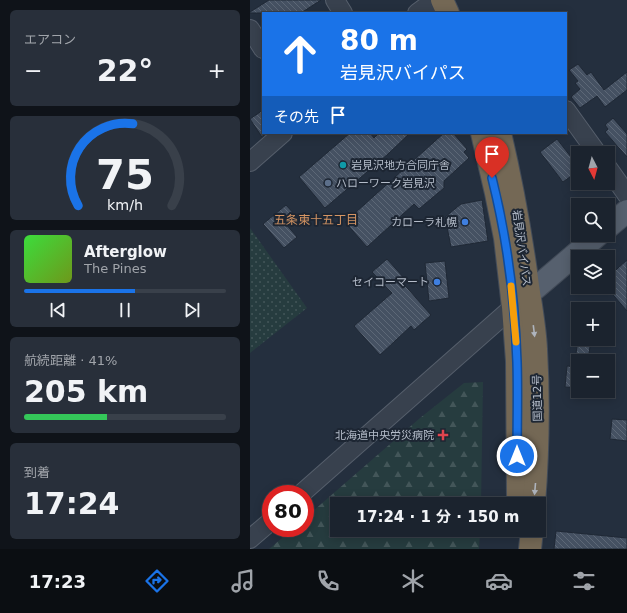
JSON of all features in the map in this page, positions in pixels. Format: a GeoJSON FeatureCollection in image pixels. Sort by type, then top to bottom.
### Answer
{"type":"FeatureCollection","features":[{"type":"Feature","properties":{"kind":"highway"},"geometry":{"type":"LineString","coordinates":[[442,0],[448,12]]}},
{"type":"Feature","properties":{"kind":"highway","name":"岩見沢バイパス"},"geometry":{"type":"LineString","coordinates":[[482,134],[505,238],[521,300]]}},
{"type":"Feature","properties":{"kind":"highway","name":"岩見沢バイパス"},"geometry":{"type":"LineString","coordinates":[[500,134],[511,180],[520,231],[521,300]]}},
{"type":"Feature","properties":{"kind":"highway","name":"国道12号"},"geometry":{"type":"LineString","coordinates":[[518,497],[517,362],[521,300]]}},
{"type":"Feature","properties":{"kind":"highway","name":"国道12号"},"geometry":{"type":"LineString","coordinates":[[521,300],[536,348],[538,415],[537,470],[535,497]]}},
{"type":"Feature","properties":{"kind":"highway"},"geometry":{"type":"LineString","coordinates":[[519,537],[519,549]]}},
{"type":"Feature","properties":{"kind":"highway"},"geometry":{"type":"LineString","coordinates":[[530,549],[531,537]]}},
{"type":"Feature","properties":{"kind":"main road"},"geometry":{"type":"LineString","coordinates":[[615,221],[627,211]]}},
{"type":"Feature","properties":{"kind":"main road"},"geometry":{"type":"LineString","coordinates":[[521,300],[590,242]]}},
{"type":"Feature","properties":{"kind":"street"},"geometry":{"type":"LineString","coordinates":[[334,0],[342,12]]}},
{"type":"Feature","properties":{"kind":"street"},"geometry":{"type":"LineString","coordinates":[[418,12],[435,0]]}},
{"type":"Feature","properties":{"kind":"street"},"geometry":{"type":"LineString","coordinates":[[250,29],[262,47]]}},
{"type":"Feature","properties":{"kind":"street"},"geometry":{"type":"LineString","coordinates":[[567,111],[592,146]]}},
{"type":"Feature","properties":{"kind":"street"},"geometry":{"type":"LineString","coordinates":[[250,162],[282,134]]}},
{"type":"Feature","properties":{"kind":"street"},"geometry":{"type":"LineString","coordinates":[[615,178],[627,195]]}},
{"type":"Feature","properties":{"kind":"street"},"geometry":{"type":"LineString","coordinates":[[311,485],[521,300]]}},
{"type":"Feature","properties":{"kind":"street"},"geometry":{"type":"LineString","coordinates":[[250,539],[262,528]]}},
{"type":"Feature","properties":{"kind":"green space"},"geometry":{"type":"Polygon","coordinates":[[[250,228],[307,308],[250,353],[250,228]]]}},
{"type":"Feature","properties":{"kind":"green space","name":"北海道中央労災病院"},"geometry":{"type":"Polygon","coordinates":[[[483,382],[481,497],[330,497],[330,537],[480,537],[479,549],[269,549],[283,537],[314,537],[314,510],[420,418],[464,383],[483,382]]]}},
{"type":"Feature","properties":{"kind":"building"},"geometry":{"type":"Polygon","coordinates":[[[269,0],[321,0],[303,12],[250,12],[269,0]]]}},
{"type":"Feature","properties":{"kind":"building"},"geometry":{"type":"Polygon","coordinates":[[[578,64],[587,75],[591,72],[604,90],[627,72],[627,90],[605,107],[597,96],[580,108],[571,97],[580,89],[575,83],[578,81],[569,70],[578,64]]]}},
{"type":"Feature","properties":{"kind":"building"},"geometry":{"type":"Polygon","coordinates":[[[262,111],[263,137],[262,137],[250,119],[262,111]]]}},
{"type":"Feature","properties":{"kind":"building"},"geometry":{"type":"Polygon","coordinates":[[[613,118],[627,134],[627,157],[605,132],[608,129],[605,125],[613,118]]]}},
{"type":"Feature","properties":{"kind":"building","name":"岩見沢地方合同庁舎"},"geometry":{"type":"Polygon","coordinates":[[[349,134],[371,134],[374,138],[378,134],[409,134],[325,208],[299,177],[349,134]]]}},
{"type":"Feature","properties":{"kind":"building"},"geometry":{"type":"Polygon","coordinates":[[[443,134],[454,134],[467,149],[464,152],[469,158],[444,181],[444,188],[419,209],[414,204],[367,247],[345,222],[443,134]]]}},
{"type":"Feature","properties":{"kind":"building"},"geometry":{"type":"Polygon","coordinates":[[[557,139],[571,157],[571,176],[563,182],[540,152],[557,139]]]}},
{"type":"Feature","properties":{"kind":"building"},"geometry":{"type":"Polygon","coordinates":[[[482,200],[488,241],[451,247],[445,217],[461,204],[482,200]]]}},
{"type":"Feature","properties":{"kind":"building"},"geometry":{"type":"Polygon","coordinates":[[[286,205],[295,215],[285,223],[297,237],[284,248],[263,224],[286,205]]]}},
{"type":"Feature","properties":{"kind":"building"},"geometry":{"type":"Polygon","coordinates":[[[387,259],[404,278],[401,281],[431,315],[414,330],[411,326],[380,355],[354,326],[392,293],[372,272],[387,259]]]}},
{"type":"Feature","properties":{"kind":"building"},"geometry":{"type":"Polygon","coordinates":[[[627,260],[627,311],[612,294],[615,294],[615,271],[627,260]]]}},
{"type":"Feature","properties":{"kind":"building"},"geometry":{"type":"Polygon","coordinates":[[[445,261],[449,298],[429,301],[425,263],[445,261]]]}},
{"type":"Feature","properties":{"kind":"building"},"geometry":{"type":"Polygon","coordinates":[[[577,346],[590,346],[589,354],[576,354],[577,346]]]}},
{"type":"Feature","properties":{"kind":"building"},"geometry":{"type":"Polygon","coordinates":[[[567,366],[571,366],[571,387],[565,387],[567,366]]]}},
{"type":"Feature","properties":{"kind":"building"},"geometry":{"type":"Polygon","coordinates":[[[612,419],[627,420],[627,441],[610,439],[612,419]]]}},
{"type":"Feature","properties":{"kind":"building"},"geometry":{"type":"Polygon","coordinates":[[[556,531],[627,538],[627,549],[554,549],[556,531]]]}},
{"type":"Feature","properties":{"kind":"slow traffic"},"geometry":{"type":"LineString","coordinates":[[511,286],[516,342]]}},
{"type":"Feature","properties":{"kind":"place","name":"岩見沢地方合同庁舎"},"geometry":{"type":"Point","coordinates":[343,165]}},
{"type":"Feature","properties":{"kind":"place","name":"ハローワーク岩見沢"},"geometry":{"type":"Point","coordinates":[328,183]}},
{"type":"Feature","properties":{"kind":"place","name":"カローラ札幌"},"geometry":{"type":"Point","coordinates":[465,222]}},
{"type":"Feature","properties":{"kind":"place","name":"セイコーマート"},"geometry":{"type":"Point","coordinates":[437,282]}},
{"type":"Feature","properties":{"kind":"place","name":"北海道中央労災病院"},"geometry":{"type":"Point","coordinates":[443,435]}},
{"type":"Feature","properties":{"kind":"district","name":"五条東十五丁目"},"geometry":{"type":"Point","coordinates":[316,220]}},
{"type":"Feature","properties":{"kind":"route"},"geometry":{"type":"LineString","coordinates":[[492,178],[505,238],[513,307],[517,362],[517,456]]}}]}
